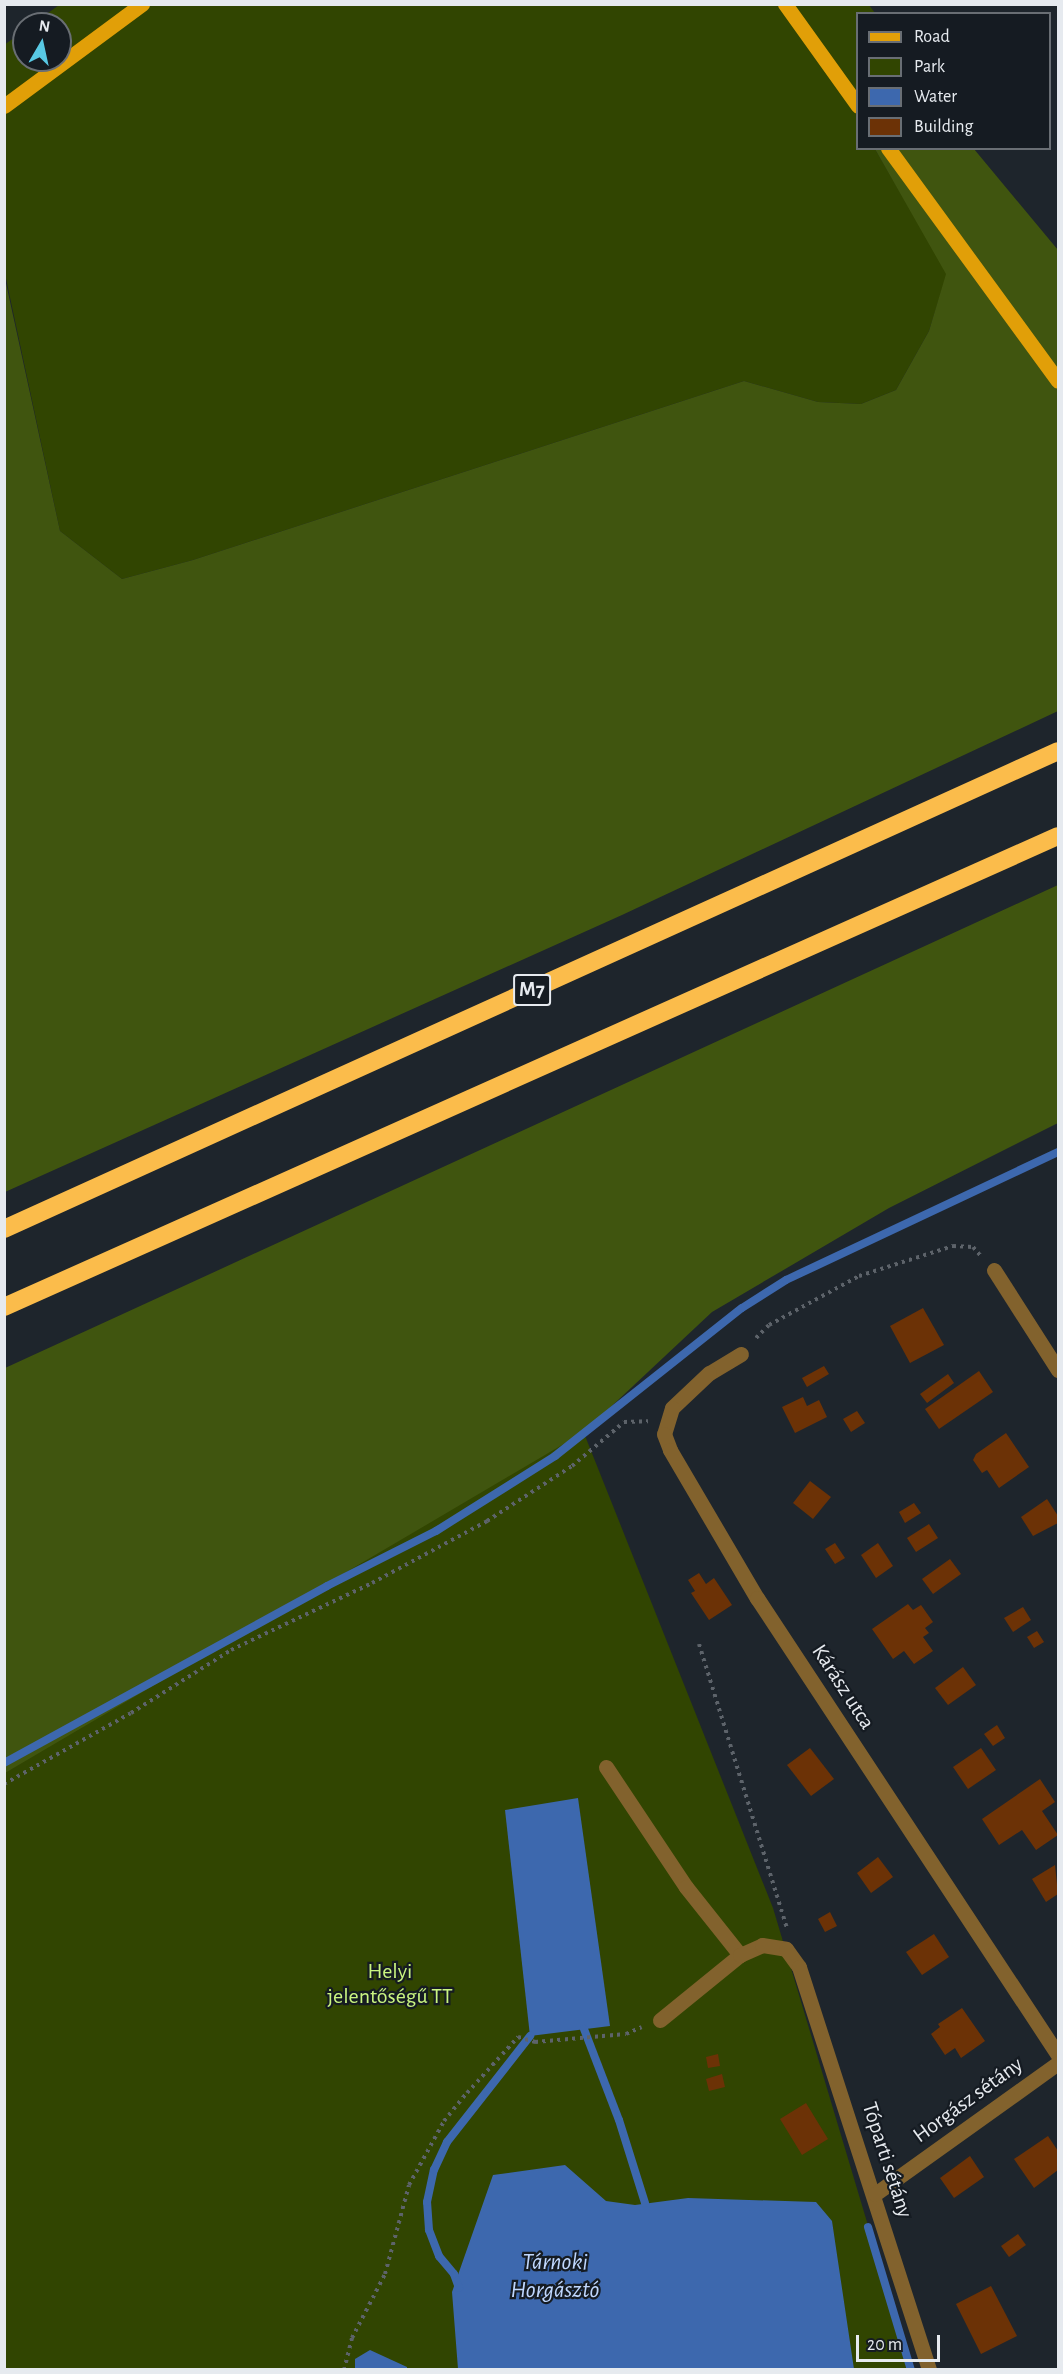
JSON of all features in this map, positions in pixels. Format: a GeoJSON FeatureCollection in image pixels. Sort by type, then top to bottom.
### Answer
{"type":"FeatureCollection","features":[{"type":"Feature","properties":{"kind":"highway","name":"M7"},"geometry":{"type":"LineString","coordinates":[[4,1229],[1059,752]]}},
{"type":"Feature","properties":{"kind":"highway"},"geometry":{"type":"LineString","coordinates":[[4,1307],[1059,836]]}},
{"type":"Feature","properties":{"kind":"main road"},"geometry":{"type":"LineString","coordinates":[[4,106],[142,4]]}},
{"type":"Feature","properties":{"kind":"main road"},"geometry":{"type":"LineString","coordinates":[[785,4],[856,103]]}},
{"type":"Feature","properties":{"kind":"main road"},"geometry":{"type":"LineString","coordinates":[[889,150],[1059,381]]}},
{"type":"Feature","properties":{"kind":"street"},"geometry":{"type":"LineString","coordinates":[[994,1270],[1059,1370]]}},
{"type":"Feature","properties":{"kind":"street"},"geometry":{"type":"LineString","coordinates":[[665,1421],[684,1393],[741,1354]]}},
{"type":"Feature","properties":{"kind":"street","name":"Kárász utca"},"geometry":{"type":"LineString","coordinates":[[665,1421],[664,1434],[670,1450],[758,1598],[1059,2055]]}},
{"type":"Feature","properties":{"kind":"street"},"geometry":{"type":"LineString","coordinates":[[606,1767],[687,1887],[740,1955]]}},
{"type":"Feature","properties":{"kind":"street"},"geometry":{"type":"LineString","coordinates":[[660,2020],[740,1955],[762,1945],[786,1949]]}},
{"type":"Feature","properties":{"kind":"street","name":"Tóparti sétány"},"geometry":{"type":"LineString","coordinates":[[786,1949],[799,1966],[875,2194],[929,2370]]}},
{"type":"Feature","properties":{"kind":"street","name":"Horgász sétány"},"geometry":{"type":"LineString","coordinates":[[875,2194],[1059,2063]]}},
{"type":"Feature","properties":{"kind":"path"},"geometry":{"type":"LineString","coordinates":[[741,1354],[769,1326],[859,1276],[963,1246],[973,1246],[994,1270]]}},
{"type":"Feature","properties":{"kind":"path"},"geometry":{"type":"LineString","coordinates":[[4,1784],[130,1713],[231,1650],[372,1583],[487,1521],[572,1466],[624,1422],[665,1421]]}},
{"type":"Feature","properties":{"kind":"path"},"geometry":{"type":"LineString","coordinates":[[699,1644],[788,1931],[786,1949]]}},
{"type":"Feature","properties":{"kind":"path"},"geometry":{"type":"LineString","coordinates":[[344,2370],[352,2338],[385,2274],[409,2185],[444,2121],[518,2037],[523,2036],[535,2042],[597,2034],[626,2034],[660,2020]]}},
{"type":"Feature","properties":{"kind":"green space"},"geometry":{"type":"Polygon","coordinates":[[[59,5],[869,5],[874,12],[856,12],[856,150],[876,150],[947,273],[929,331],[896,390],[861,404],[818,402],[744,381],[193,560],[122,579],[60,531],[5,274],[4,45],[12,39],[12,72],[72,72],[72,12],[49,12],[59,5]]]}},
{"type":"Feature","properties":{"kind":"green space"},"geometry":{"type":"Polygon","coordinates":[[[876,150],[975,150],[1058,250],[1058,711],[622,915],[5,1192],[4,274],[60,531],[122,579],[193,560],[744,381],[818,402],[861,404],[896,390],[929,331],[946,274],[876,150]]]}},
{"type":"Feature","properties":{"kind":"green space"},"geometry":{"type":"Polygon","coordinates":[[[1058,885],[1058,1123],[889,1208],[712,1312],[584,1432],[5,1773],[5,1368],[1058,885]]]}},
{"type":"Feature","properties":{"kind":"green space","name":"Helyi jelentőségű TT"},"geometry":{"type":"Polygon","coordinates":[[[568,1393],[773,1908],[911,2369],[5,2369],[4,1604],[568,1393]]]}},
{"type":"Feature","properties":{"kind":"water"},"geometry":{"type":"Polygon","coordinates":[[[578,1798],[610,2026],[530,2036],[505,1810],[578,1798]]]}},
{"type":"Feature","properties":{"kind":"water","name":"Tárnoki Horgásztó"},"geometry":{"type":"Polygon","coordinates":[[[565,2165],[606,2201],[635,2205],[688,2198],[816,2202],[832,2221],[854,2369],[458,2369],[452,2292],[493,2175],[565,2165]]]}},
{"type":"Feature","properties":{"kind":"water"},"geometry":{"type":"Polygon","coordinates":[[[370,2350],[407,2369],[355,2369],[355,2359],[370,2350]]]}},
{"type":"Feature","properties":{"kind":"building"},"geometry":{"type":"Polygon","coordinates":[[[923,1308],[944,1345],[910,1363],[890,1326],[923,1308]]]}},
{"type":"Feature","properties":{"kind":"building"},"geometry":{"type":"Polygon","coordinates":[[[824,1366],[829,1374],[807,1387],[802,1378],[824,1366]]]}},
{"type":"Feature","properties":{"kind":"building"},"geometry":{"type":"Polygon","coordinates":[[[979,1371],[993,1392],[939,1429],[925,1409],[979,1371]]]}},
{"type":"Feature","properties":{"kind":"building"},"geometry":{"type":"Polygon","coordinates":[[[948,1374],[954,1383],[927,1403],[920,1394],[948,1374]]]}},
{"type":"Feature","properties":{"kind":"building"},"geometry":{"type":"Polygon","coordinates":[[[803,1397],[807,1406],[819,1400],[827,1417],[795,1433],[782,1407],[803,1397]]]}},
{"type":"Feature","properties":{"kind":"building"},"geometry":{"type":"Polygon","coordinates":[[[857,1411],[865,1423],[851,1432],[843,1419],[857,1411]]]}},
{"type":"Feature","properties":{"kind":"building"},"geometry":{"type":"Polygon","coordinates":[[[1006,1433],[1029,1467],[999,1488],[987,1470],[982,1473],[973,1460],[976,1454],[1006,1433]]]}},
{"type":"Feature","properties":{"kind":"building"},"geometry":{"type":"Polygon","coordinates":[[[810,1481],[831,1497],[813,1519],[793,1503],[810,1481]]]}},
{"type":"Feature","properties":{"kind":"building"},"geometry":{"type":"Polygon","coordinates":[[[1047,1499],[1058,1516],[1058,1523],[1033,1536],[1021,1517],[1047,1499]]]}},
{"type":"Feature","properties":{"kind":"building"},"geometry":{"type":"Polygon","coordinates":[[[914,1503],[921,1513],[905,1523],[899,1512],[914,1503]]]}},
{"type":"Feature","properties":{"kind":"building"},"geometry":{"type":"Polygon","coordinates":[[[929,1524],[938,1538],[916,1552],[907,1538],[929,1524]]]}},
{"type":"Feature","properties":{"kind":"building"},"geometry":{"type":"Polygon","coordinates":[[[835,1543],[845,1558],[835,1564],[825,1549],[835,1543]]]}},
{"type":"Feature","properties":{"kind":"building"},"geometry":{"type":"Polygon","coordinates":[[[878,1543],[893,1566],[876,1578],[861,1555],[878,1543]]]}},
{"type":"Feature","properties":{"kind":"building"},"geometry":{"type":"Polygon","coordinates":[[[950,1559],[961,1574],[933,1594],[922,1579],[950,1559]]]}},
{"type":"Feature","properties":{"kind":"building"},"geometry":{"type":"Polygon","coordinates":[[[699,1573],[706,1584],[714,1578],[732,1605],[709,1620],[691,1593],[695,1591],[688,1580],[699,1573]]]}},
{"type":"Feature","properties":{"kind":"building"},"geometry":{"type":"Polygon","coordinates":[[[908,1604],[913,1610],[921,1605],[933,1622],[925,1628],[929,1633],[923,1637],[933,1651],[914,1664],[904,1651],[893,1659],[872,1629],[908,1604]]]}},
{"type":"Feature","properties":{"kind":"building"},"geometry":{"type":"Polygon","coordinates":[[[1023,1607],[1031,1620],[1013,1632],[1004,1618],[1023,1607]]]}},
{"type":"Feature","properties":{"kind":"building"},"geometry":{"type":"Polygon","coordinates":[[[1037,1631],[1044,1642],[1034,1648],[1027,1637],[1037,1631]]]}},
{"type":"Feature","properties":{"kind":"building"},"geometry":{"type":"Polygon","coordinates":[[[963,1667],[976,1685],[948,1705],[935,1688],[963,1667]]]}},
{"type":"Feature","properties":{"kind":"building"},"geometry":{"type":"Polygon","coordinates":[[[997,1725],[1005,1738],[993,1746],[984,1734],[997,1725]]]}},
{"type":"Feature","properties":{"kind":"building"},"geometry":{"type":"Polygon","coordinates":[[[810,1748],[834,1779],[811,1796],[787,1765],[810,1748]]]}},
{"type":"Feature","properties":{"kind":"building"},"geometry":{"type":"Polygon","coordinates":[[[981,1748],[996,1770],[968,1789],[953,1767],[981,1748]]]}},
{"type":"Feature","properties":{"kind":"building"},"geometry":{"type":"Polygon","coordinates":[[[1040,1779],[1055,1802],[1042,1811],[1058,1835],[1036,1850],[1022,1830],[999,1845],[982,1819],[1040,1779]]]}},
{"type":"Feature","properties":{"kind":"building"},"geometry":{"type":"Polygon","coordinates":[[[878,1857],[893,1877],[871,1893],[857,1873],[878,1857]]]}},
{"type":"Feature","properties":{"kind":"building"},"geometry":{"type":"Polygon","coordinates":[[[1055,1865],[1058,1894],[1046,1902],[1032,1879],[1055,1865]]]}},
{"type":"Feature","properties":{"kind":"building"},"geometry":{"type":"Polygon","coordinates":[[[830,1912],[837,1926],[825,1932],[818,1919],[830,1912]]]}},
{"type":"Feature","properties":{"kind":"building"},"geometry":{"type":"Polygon","coordinates":[[[934,1934],[949,1957],[922,1975],[906,1952],[934,1934]]]}},
{"type":"Feature","properties":{"kind":"building"},"geometry":{"type":"Polygon","coordinates":[[[962,2008],[985,2041],[961,2058],[955,2048],[945,2055],[931,2034],[940,2027],[938,2024],[962,2008]]]}},
{"type":"Feature","properties":{"kind":"building"},"geometry":{"type":"Polygon","coordinates":[[[718,2054],[720,2066],[708,2068],[706,2057],[718,2054]]]}},
{"type":"Feature","properties":{"kind":"building"},"geometry":{"type":"Polygon","coordinates":[[[722,2074],[725,2087],[709,2091],[706,2079],[722,2074]]]}},
{"type":"Feature","properties":{"kind":"building"},"geometry":{"type":"Polygon","coordinates":[[[806,2103],[828,2139],[802,2155],[780,2119],[806,2103]]]}},
{"type":"Feature","properties":{"kind":"building"},"geometry":{"type":"Polygon","coordinates":[[[1048,2136],[1058,2151],[1058,2170],[1034,2188],[1014,2159],[1048,2136]]]}},
{"type":"Feature","properties":{"kind":"building"},"geometry":{"type":"Polygon","coordinates":[[[970,2156],[984,2177],[954,2198],[940,2178],[970,2156]]]}},
{"type":"Feature","properties":{"kind":"building"},"geometry":{"type":"Polygon","coordinates":[[[1018,2234],[1026,2245],[1009,2257],[1001,2246],[1018,2234]]]}},
{"type":"Feature","properties":{"kind":"building"},"geometry":{"type":"Polygon","coordinates":[[[991,2286],[1017,2336],[981,2354],[956,2304],[991,2286]]]}},
{"type":"Feature","properties":{"kind":"waterway"},"geometry":{"type":"LineString","coordinates":[[4,1763],[327,1586],[436,1531],[555,1456],[742,1308],[786,1280],[1058,1152]]}},
{"type":"Feature","properties":{"kind":"waterway"},"geometry":{"type":"LineString","coordinates":[[584,2029],[619,2120],[645,2203]]}},
{"type":"Feature","properties":{"kind":"waterway"},"geometry":{"type":"LineString","coordinates":[[459,2288],[454,2274],[439,2256],[429,2230],[427,2202],[434,2170],[447,2142],[530,2036]]}},
{"type":"Feature","properties":{"kind":"waterway"},"geometry":{"type":"LineString","coordinates":[[868,2227],[911,2370]]}}]}
